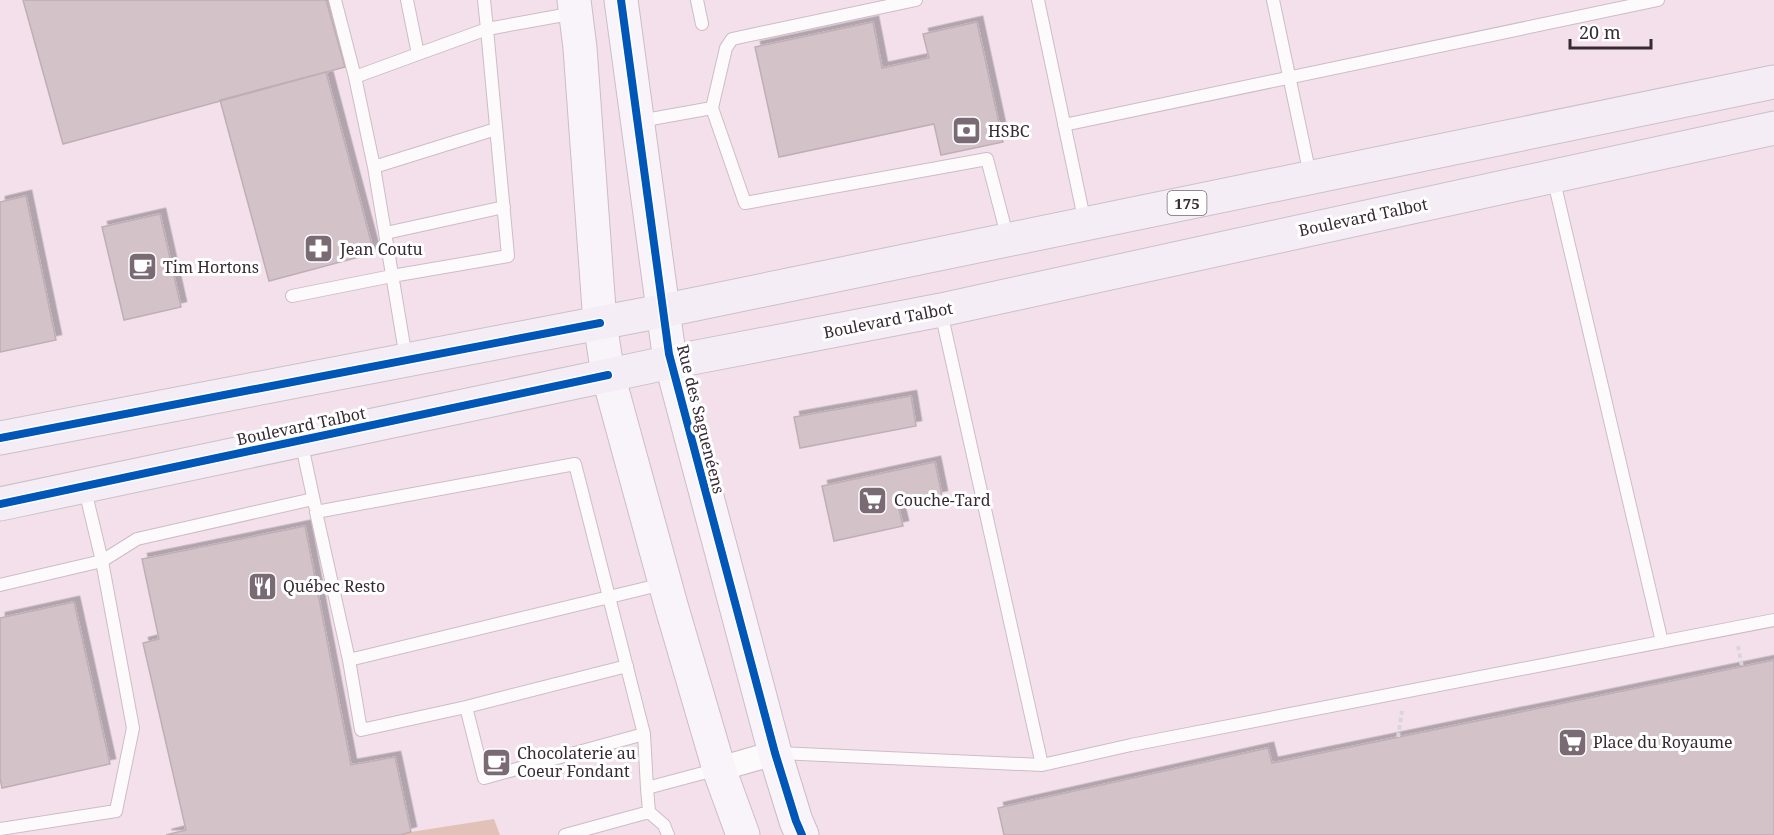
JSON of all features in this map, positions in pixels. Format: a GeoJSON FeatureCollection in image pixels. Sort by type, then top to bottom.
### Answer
{"type":"FeatureCollection","features":[{"type":"Feature","properties":{"kind":"main road","name":"175"},"geometry":{"type":"LineString","coordinates":[[0,438],[662,311],[1774,82]]}},
{"type":"Feature","properties":{"kind":"main road","name":"Boulevard Talbot"},"geometry":{"type":"LineString","coordinates":[[0,504],[671,362],[941,310],[1774,128]]}},
{"type":"Feature","properties":{"kind":"street","name":"Rue des Saguenéens"},"geometry":{"type":"LineString","coordinates":[[621,0],[662,311],[671,362],[775,753],[802,835]]}},
{"type":"Feature","properties":{"kind":"street"},"geometry":{"type":"LineString","coordinates":[[575,6],[600,323],[608,375],[665,584],[719,769],[743,835]]}},
{"type":"Feature","properties":{"kind":"street"},"geometry":{"type":"LineString","coordinates":[[719,769],[775,753]]}},
{"type":"Feature","properties":{"kind":"lane"},"geometry":{"type":"LineString","coordinates":[[335,0],[355,77],[374,167],[406,360]]}},
{"type":"Feature","properties":{"kind":"lane"},"geometry":{"type":"LineString","coordinates":[[407,0],[418,54]]}},
{"type":"Feature","properties":{"kind":"lane"},"geometry":{"type":"LineString","coordinates":[[292,296],[508,256],[484,0]]}},
{"type":"Feature","properties":{"kind":"lane"},"geometry":{"type":"LineString","coordinates":[[697,0],[702,24]]}},
{"type":"Feature","properties":{"kind":"lane"},"geometry":{"type":"LineString","coordinates":[[916,0],[732,39],[726,48],[712,108],[745,203],[987,159],[1009,240]]}},
{"type":"Feature","properties":{"kind":"lane"},"geometry":{"type":"LineString","coordinates":[[1038,0],[1086,224]]}},
{"type":"Feature","properties":{"kind":"lane"},"geometry":{"type":"LineString","coordinates":[[1273,0],[1311,178]]}},
{"type":"Feature","properties":{"kind":"lane"},"geometry":{"type":"LineString","coordinates":[[1064,125],[1658,0]]}},
{"type":"Feature","properties":{"kind":"lane"},"geometry":{"type":"LineString","coordinates":[[355,77],[487,28],[575,6]]}},
{"type":"Feature","properties":{"kind":"lane"},"geometry":{"type":"LineString","coordinates":[[638,121],[712,108]]}},
{"type":"Feature","properties":{"kind":"lane"},"geometry":{"type":"LineString","coordinates":[[374,167],[496,129]]}},
{"type":"Feature","properties":{"kind":"lane"},"geometry":{"type":"LineString","coordinates":[[1552,176],[1662,642]]}},
{"type":"Feature","properties":{"kind":"lane"},"geometry":{"type":"LineString","coordinates":[[386,233],[504,207]]}},
{"type":"Feature","properties":{"kind":"lane"},"geometry":{"type":"LineString","coordinates":[[941,310],[1042,765]]}},
{"type":"Feature","properties":{"kind":"lane"},"geometry":{"type":"LineString","coordinates":[[301,440],[349,660],[361,730],[466,707],[627,666]]}},
{"type":"Feature","properties":{"kind":"lane"},"geometry":{"type":"LineString","coordinates":[[0,585],[102,561],[137,539],[315,506],[575,464],[644,734],[649,812],[664,825],[668,835]]}},
{"type":"Feature","properties":{"kind":"lane"},"geometry":{"type":"LineString","coordinates":[[0,829],[116,811],[133,728],[102,561],[84,486]]}},
{"type":"Feature","properties":{"kind":"lane"},"geometry":{"type":"LineString","coordinates":[[349,660],[665,584]]}},
{"type":"Feature","properties":{"kind":"lane"},"geometry":{"type":"LineString","coordinates":[[775,753],[1042,765],[1164,738],[1774,620]]}},
{"type":"Feature","properties":{"kind":"lane"},"geometry":{"type":"LineString","coordinates":[[466,707],[484,778],[644,734]]}},
{"type":"Feature","properties":{"kind":"lane"},"geometry":{"type":"LineString","coordinates":[[647,788],[719,769]]}},
{"type":"Feature","properties":{"kind":"lane"},"geometry":{"type":"LineString","coordinates":[[565,835],[649,812]]}},
{"type":"Feature","properties":{"kind":"shaded area"},"geometry":{"type":"Polygon","coordinates":[[[494,819],[500,835],[400,835],[411,832],[494,819]]]}},
{"type":"Feature","properties":{"kind":"building"},"geometry":{"type":"Polygon","coordinates":[[[23,0],[326,0],[345,67],[63,144],[23,0]]]}},
{"type":"Feature","properties":{"kind":"building"},"geometry":{"type":"Polygon","coordinates":[[[873,22],[882,68],[929,58],[923,34],[977,22],[1003,142],[941,155],[934,124],[779,157],[755,47],[873,22]]]}},
{"type":"Feature","properties":{"kind":"building"},"geometry":{"type":"Polygon","coordinates":[[[326,72],[374,253],[269,281],[220,100],[326,72]]]}},
{"type":"Feature","properties":{"kind":"building"},"geometry":{"type":"Polygon","coordinates":[[[26,196],[56,340],[0,352],[0,202],[26,196]]]}},
{"type":"Feature","properties":{"kind":"building","name":"Tim Hortons"},"geometry":{"type":"Polygon","coordinates":[[[160,214],[181,307],[124,320],[102,227],[160,214]]]}},
{"type":"Feature","properties":{"kind":"building"},"geometry":{"type":"Polygon","coordinates":[[[911,396],[916,426],[800,448],[794,417],[911,396]]]}},
{"type":"Feature","properties":{"kind":"building","name":"Couche-Tard"},"geometry":{"type":"Polygon","coordinates":[[[935,462],[942,496],[898,505],[903,526],[834,541],[822,486],[935,462]]]}},
{"type":"Feature","properties":{"kind":"building"},"geometry":{"type":"Polygon","coordinates":[[[305,526],[351,765],[395,757],[411,832],[400,835],[166,835],[186,830],[143,643],[159,639],[142,559],[305,526]]]}},
{"type":"Feature","properties":{"kind":"building"},"geometry":{"type":"Polygon","coordinates":[[[74,602],[110,764],[2,788],[0,778],[0,618],[74,602]]]}},
{"type":"Feature","properties":{"kind":"building","name":"Place du Royaume"},"geometry":{"type":"Polygon","coordinates":[[[1774,660],[1774,835],[1004,835],[998,808],[1268,748],[1272,763],[1774,660]]]}},
{"type":"Feature","properties":{"kind":"cycle path"},"geometry":{"type":"LineString","coordinates":[[621,0],[669,354],[775,753],[802,835]]}},
{"type":"Feature","properties":{"kind":"cycle path"},"geometry":{"type":"LineString","coordinates":[[0,438],[600,323]]}},
{"type":"Feature","properties":{"kind":"cycle path"},"geometry":{"type":"LineString","coordinates":[[0,504],[608,375]]}},
{"type":"Feature","properties":{"kind":"place","name":"HSBC"},"geometry":{"type":"Point","coordinates":[967,131]}},
{"type":"Feature","properties":{"kind":"place","name":"Jean Coutu"},"geometry":{"type":"Point","coordinates":[319,249]}},
{"type":"Feature","properties":{"kind":"place","name":"Tim Hortons"},"geometry":{"type":"Point","coordinates":[142,267]}},
{"type":"Feature","properties":{"kind":"place","name":"Couche-Tard"},"geometry":{"type":"Point","coordinates":[873,500]}},
{"type":"Feature","properties":{"kind":"place","name":"Québec Resto"},"geometry":{"type":"Point","coordinates":[262,586]}},
{"type":"Feature","properties":{"kind":"place","name":"Place du Royaume"},"geometry":{"type":"Point","coordinates":[1572,742]}},
{"type":"Feature","properties":{"kind":"place","name":"Chocolaterie au Coeur Fondant"},"geometry":{"type":"Point","coordinates":[496,762]}}]}
